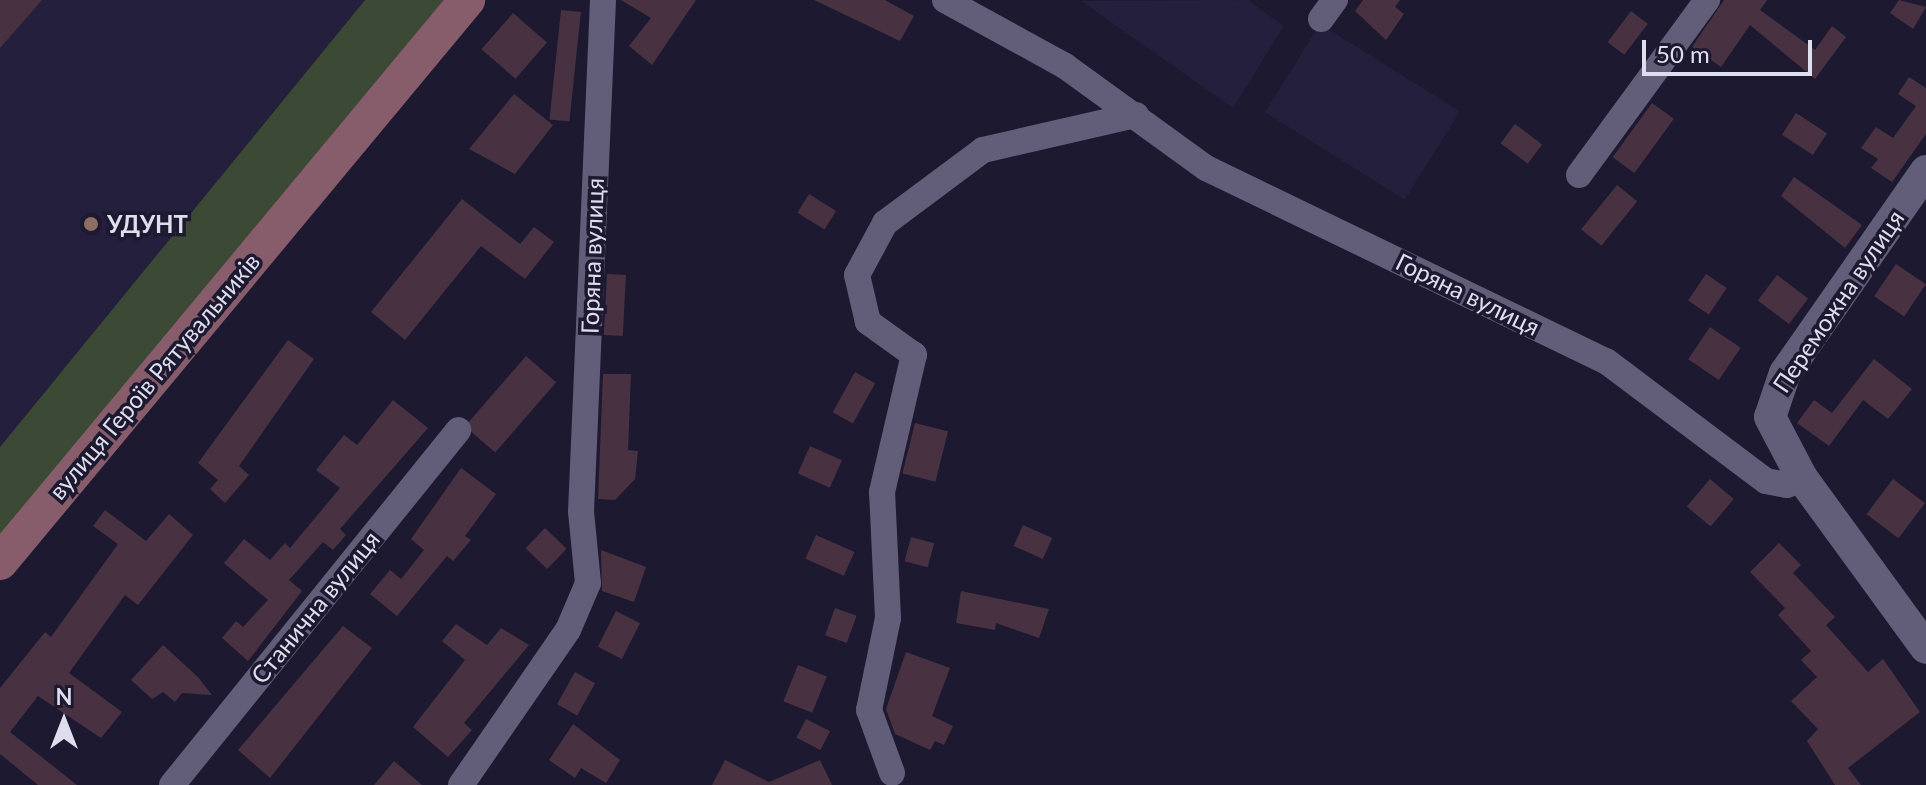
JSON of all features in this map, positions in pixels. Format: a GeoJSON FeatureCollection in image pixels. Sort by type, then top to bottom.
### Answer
{"type":"FeatureCollection","features":[{"type":"Feature","properties":{"kind":"main road","name":"вулиця Героїв Рятувальників"},"geometry":{"type":"LineString","coordinates":[[0,562],[467,0]]}},
{"type":"Feature","properties":{"kind":"street","name":"Горяна вулиця"},"geometry":{"type":"LineString","coordinates":[[461,785],[581,608],[589,557],[581,512],[603,0]]}},
{"type":"Feature","properties":{"kind":"street","name":"Горяна вулиця"},"geometry":{"type":"LineString","coordinates":[[945,0],[1065,66],[1206,168],[1606,361],[1766,481],[1787,485],[1802,478]]}},
{"type":"Feature","properties":{"kind":"street"},"geometry":{"type":"LineString","coordinates":[[1579,175],[1707,0]]}},
{"type":"Feature","properties":{"kind":"street"},"geometry":{"type":"LineString","coordinates":[[892,773],[869,710],[888,618],[882,492],[914,355],[868,322],[857,300],[857,275],[885,223],[983,150],[1136,115]]}},
{"type":"Feature","properties":{"kind":"street","name":"Переможна вулиця"},"geometry":{"type":"LineString","coordinates":[[1802,478],[1774,434],[1773,397],[1926,171]]}},
{"type":"Feature","properties":{"kind":"street","name":"Станична вулиця"},"geometry":{"type":"LineString","coordinates":[[172,785],[458,430]]}},
{"type":"Feature","properties":{"kind":"street"},"geometry":{"type":"LineString","coordinates":[[1802,478],[1926,648]]}},
{"type":"Feature","properties":{"kind":"shaded area","name":"УДУНТ"},"geometry":{"type":"Polygon","coordinates":[[[0,0],[365,0],[0,447],[0,0]]]}},
{"type":"Feature","properties":{"kind":"shaded area"},"geometry":{"type":"Polygon","coordinates":[[[1248,0],[1284,26],[1233,108],[1081,1],[1248,0]]]}},
{"type":"Feature","properties":{"kind":"shaded area"},"geometry":{"type":"Polygon","coordinates":[[[1320,24],[1460,111],[1405,200],[1265,112],[1320,24]]]}},
{"type":"Feature","properties":{"kind":"green space"},"geometry":{"type":"Polygon","coordinates":[[[365,0],[444,0],[0,544],[0,447],[365,0]]]}},
{"type":"Feature","properties":{"kind":"building"},"geometry":{"type":"Polygon","coordinates":[[[0,0],[42,0],[0,48],[0,0]]]}},
{"type":"Feature","properties":{"kind":"building"},"geometry":{"type":"Polygon","coordinates":[[[621,0],[696,0],[652,65],[629,46],[651,18],[621,0]]]}},
{"type":"Feature","properties":{"kind":"building"},"geometry":{"type":"Polygon","coordinates":[[[814,0],[885,0],[914,16],[900,41],[814,0]]]}},
{"type":"Feature","properties":{"kind":"building"},"geometry":{"type":"Polygon","coordinates":[[[1363,0],[1400,0],[1395,7],[1404,14],[1386,40],[1355,11],[1363,0]]]}},
{"type":"Feature","properties":{"kind":"building"},"geometry":{"type":"Polygon","coordinates":[[[1724,0],[1767,0],[1760,10],[1815,50],[1832,26],[1846,37],[1815,79],[1750,25],[1721,67],[1692,47],[1724,0]]]}},
{"type":"Feature","properties":{"kind":"building"},"geometry":{"type":"Polygon","coordinates":[[[1899,0],[1926,7],[1913,29],[1890,13],[1899,0]]]}},
{"type":"Feature","properties":{"kind":"building"},"geometry":{"type":"Polygon","coordinates":[[[561,10],[581,12],[569,121],[550,119],[561,10]]]}},
{"type":"Feature","properties":{"kind":"building"},"geometry":{"type":"Polygon","coordinates":[[[1631,11],[1648,24],[1624,55],[1608,42],[1631,11]]]}},
{"type":"Feature","properties":{"kind":"building"},"geometry":{"type":"Polygon","coordinates":[[[513,13],[547,43],[515,79],[482,49],[513,13]]]}},
{"type":"Feature","properties":{"kind":"building"},"geometry":{"type":"Polygon","coordinates":[[[1909,77],[1926,88],[1926,134],[1892,182],[1871,168],[1878,159],[1861,148],[1876,127],[1893,138],[1916,106],[1898,94],[1909,77]]]}},
{"type":"Feature","properties":{"kind":"building"},"geometry":{"type":"Polygon","coordinates":[[[514,94],[553,125],[515,174],[469,149],[514,94]]]}},
{"type":"Feature","properties":{"kind":"building"},"geometry":{"type":"Polygon","coordinates":[[[1652,103],[1674,119],[1634,173],[1613,157],[1652,103]]]}},
{"type":"Feature","properties":{"kind":"building"},"geometry":{"type":"Polygon","coordinates":[[[1796,113],[1827,133],[1813,155],[1782,135],[1796,113]]]}},
{"type":"Feature","properties":{"kind":"building"},"geometry":{"type":"Polygon","coordinates":[[[1515,124],[1542,144],[1528,164],[1501,143],[1515,124]]]}},
{"type":"Feature","properties":{"kind":"building"},"geometry":{"type":"Polygon","coordinates":[[[1794,177],[1862,225],[1845,248],[1781,196],[1794,177]]]}},
{"type":"Feature","properties":{"kind":"building"},"geometry":{"type":"Polygon","coordinates":[[[1617,185],[1637,201],[1601,246],[1581,229],[1617,185]]]}},
{"type":"Feature","properties":{"kind":"building"},"geometry":{"type":"Polygon","coordinates":[[[809,194],[836,211],[824,230],[797,213],[809,194]]]}},
{"type":"Feature","properties":{"kind":"building"},"geometry":{"type":"Polygon","coordinates":[[[462,199],[520,244],[534,227],[554,242],[525,279],[481,246],[405,340],[371,312],[462,199]]]}},
{"type":"Feature","properties":{"kind":"building"},"geometry":{"type":"Polygon","coordinates":[[[1896,264],[1926,284],[1904,316],[1874,296],[1896,264]]]}},
{"type":"Feature","properties":{"kind":"building"},"geometry":{"type":"Polygon","coordinates":[[[607,274],[626,275],[623,336],[604,335],[607,274]]]}},
{"type":"Feature","properties":{"kind":"building"},"geometry":{"type":"Polygon","coordinates":[[[1706,274],[1727,288],[1709,315],[1688,301],[1706,274]]]}},
{"type":"Feature","properties":{"kind":"building"},"geometry":{"type":"Polygon","coordinates":[[[1777,275],[1808,298],[1789,324],[1758,301],[1777,275]]]}},
{"type":"Feature","properties":{"kind":"building"},"geometry":{"type":"Polygon","coordinates":[[[1710,327],[1741,348],[1719,380],[1688,359],[1710,327]]]}},
{"type":"Feature","properties":{"kind":"building"},"geometry":{"type":"Polygon","coordinates":[[[288,340],[314,359],[239,466],[249,475],[225,503],[210,489],[218,480],[198,463],[288,340]]]}},
{"type":"Feature","properties":{"kind":"building"},"geometry":{"type":"Polygon","coordinates":[[[526,356],[556,382],[495,452],[465,426],[526,356]]]}},
{"type":"Feature","properties":{"kind":"building"},"geometry":{"type":"Polygon","coordinates":[[[1874,359],[1912,389],[1888,419],[1863,400],[1829,446],[1797,423],[1814,400],[1832,413],[1874,359]]]}},
{"type":"Feature","properties":{"kind":"building"},"geometry":{"type":"Polygon","coordinates":[[[855,372],[875,383],[853,423],[833,412],[855,372]]]}},
{"type":"Feature","properties":{"kind":"building"},"geometry":{"type":"Polygon","coordinates":[[[603,374],[631,374],[628,450],[638,451],[635,479],[615,500],[598,499],[603,374]]]}},
{"type":"Feature","properties":{"kind":"building"},"geometry":{"type":"Polygon","coordinates":[[[393,400],[428,428],[340,529],[346,535],[333,550],[323,542],[289,580],[302,591],[248,661],[222,638],[236,621],[243,627],[268,600],[224,563],[244,539],[270,560],[285,543],[290,548],[340,488],[316,470],[344,435],[357,445],[393,400]]]}},
{"type":"Feature","properties":{"kind":"building"},"geometry":{"type":"Polygon","coordinates":[[[915,423],[948,431],[935,482],[902,473],[915,423]]]}},
{"type":"Feature","properties":{"kind":"building"},"geometry":{"type":"Polygon","coordinates":[[[810,446],[842,460],[830,488],[798,473],[810,446]]]}},
{"type":"Feature","properties":{"kind":"building"},"geometry":{"type":"Polygon","coordinates":[[[461,468],[496,494],[465,536],[471,540],[453,561],[447,556],[397,616],[370,594],[390,570],[401,579],[424,550],[411,539],[461,468]]]}},
{"type":"Feature","properties":{"kind":"building"},"geometry":{"type":"Polygon","coordinates":[[[1710,479],[1734,499],[1711,527],[1687,507],[1710,479]]]}},
{"type":"Feature","properties":{"kind":"building"},"geometry":{"type":"Polygon","coordinates":[[[1893,479],[1925,503],[1898,538],[1867,514],[1893,479]]]}},
{"type":"Feature","properties":{"kind":"building"},"geometry":{"type":"Polygon","coordinates":[[[105,510],[146,541],[169,514],[193,535],[138,605],[125,595],[69,673],[122,712],[101,738],[38,696],[10,732],[77,785],[38,785],[0,754],[0,688],[45,632],[51,637],[118,544],[93,526],[105,510]]]}},
{"type":"Feature","properties":{"kind":"building"},"geometry":{"type":"Polygon","coordinates":[[[1023,525],[1052,538],[1043,559],[1014,546],[1023,525]]]}},
{"type":"Feature","properties":{"kind":"building"},"geometry":{"type":"Polygon","coordinates":[[[545,528],[567,549],[547,569],[526,548],[545,528]]]}},
{"type":"Feature","properties":{"kind":"building"},"geometry":{"type":"Polygon","coordinates":[[[816,535],[854,552],[844,576],[805,559],[816,535]]]}},
{"type":"Feature","properties":{"kind":"building"},"geometry":{"type":"Polygon","coordinates":[[[911,537],[934,543],[928,567],[905,561],[911,537]]]}},
{"type":"Feature","properties":{"kind":"building"},"geometry":{"type":"Polygon","coordinates":[[[1779,543],[1801,565],[1793,573],[1835,617],[1826,625],[1868,672],[1883,659],[1920,712],[1848,768],[1861,785],[1835,785],[1807,741],[1818,729],[1791,701],[1817,677],[1801,660],[1811,651],[1778,615],[1785,608],[1750,572],[1779,543]]]}},
{"type":"Feature","properties":{"kind":"building"},"geometry":{"type":"Polygon","coordinates":[[[601,550],[646,567],[634,602],[602,591],[601,550]]]}},
{"type":"Feature","properties":{"kind":"building"},"geometry":{"type":"Polygon","coordinates":[[[961,591],[1049,609],[1039,638],[996,623],[995,630],[956,623],[961,591]]]}},
{"type":"Feature","properties":{"kind":"building"},"geometry":{"type":"Polygon","coordinates":[[[835,608],[857,616],[847,643],[825,635],[835,608]]]}},
{"type":"Feature","properties":{"kind":"building"},"geometry":{"type":"Polygon","coordinates":[[[616,611],[640,623],[622,659],[598,647],[616,611]]]}},
{"type":"Feature","properties":{"kind":"building"},"geometry":{"type":"Polygon","coordinates":[[[456,624],[487,645],[501,628],[529,645],[464,723],[472,730],[448,757],[413,727],[465,660],[442,641],[456,624]]]}},
{"type":"Feature","properties":{"kind":"building"},"geometry":{"type":"Polygon","coordinates":[[[343,626],[372,648],[270,778],[238,750],[343,626]]]}},
{"type":"Feature","properties":{"kind":"building"},"geometry":{"type":"Polygon","coordinates":[[[163,645],[198,677],[212,695],[182,693],[175,702],[163,692],[152,699],[131,680],[163,645]]]}},
{"type":"Feature","properties":{"kind":"building"},"geometry":{"type":"Polygon","coordinates":[[[906,652],[950,668],[932,716],[953,726],[944,745],[935,741],[930,750],[895,734],[886,709],[906,652]]]}},
{"type":"Feature","properties":{"kind":"building"},"geometry":{"type":"Polygon","coordinates":[[[798,665],[827,677],[812,713],[783,701],[798,665]]]}},
{"type":"Feature","properties":{"kind":"building"},"geometry":{"type":"Polygon","coordinates":[[[575,672],[595,683],[577,716],[557,704],[575,672]]]}},
{"type":"Feature","properties":{"kind":"building"},"geometry":{"type":"Polygon","coordinates":[[[806,719],[830,731],[821,750],[796,738],[806,719]]]}},
{"type":"Feature","properties":{"kind":"building"},"geometry":{"type":"Polygon","coordinates":[[[573,724],[620,760],[606,783],[581,768],[575,778],[549,760],[573,724]]]}},
{"type":"Feature","properties":{"kind":"building"},"geometry":{"type":"Polygon","coordinates":[[[725,760],[769,782],[820,760],[832,785],[712,785],[725,760]]]}},
{"type":"Feature","properties":{"kind":"building"},"geometry":{"type":"Polygon","coordinates":[[[394,761],[422,785],[374,785],[394,761]]]}},
{"type":"Feature","properties":{"kind":"place","name":"УДУНТ"},"geometry":{"type":"Point","coordinates":[91,224]}}]}
